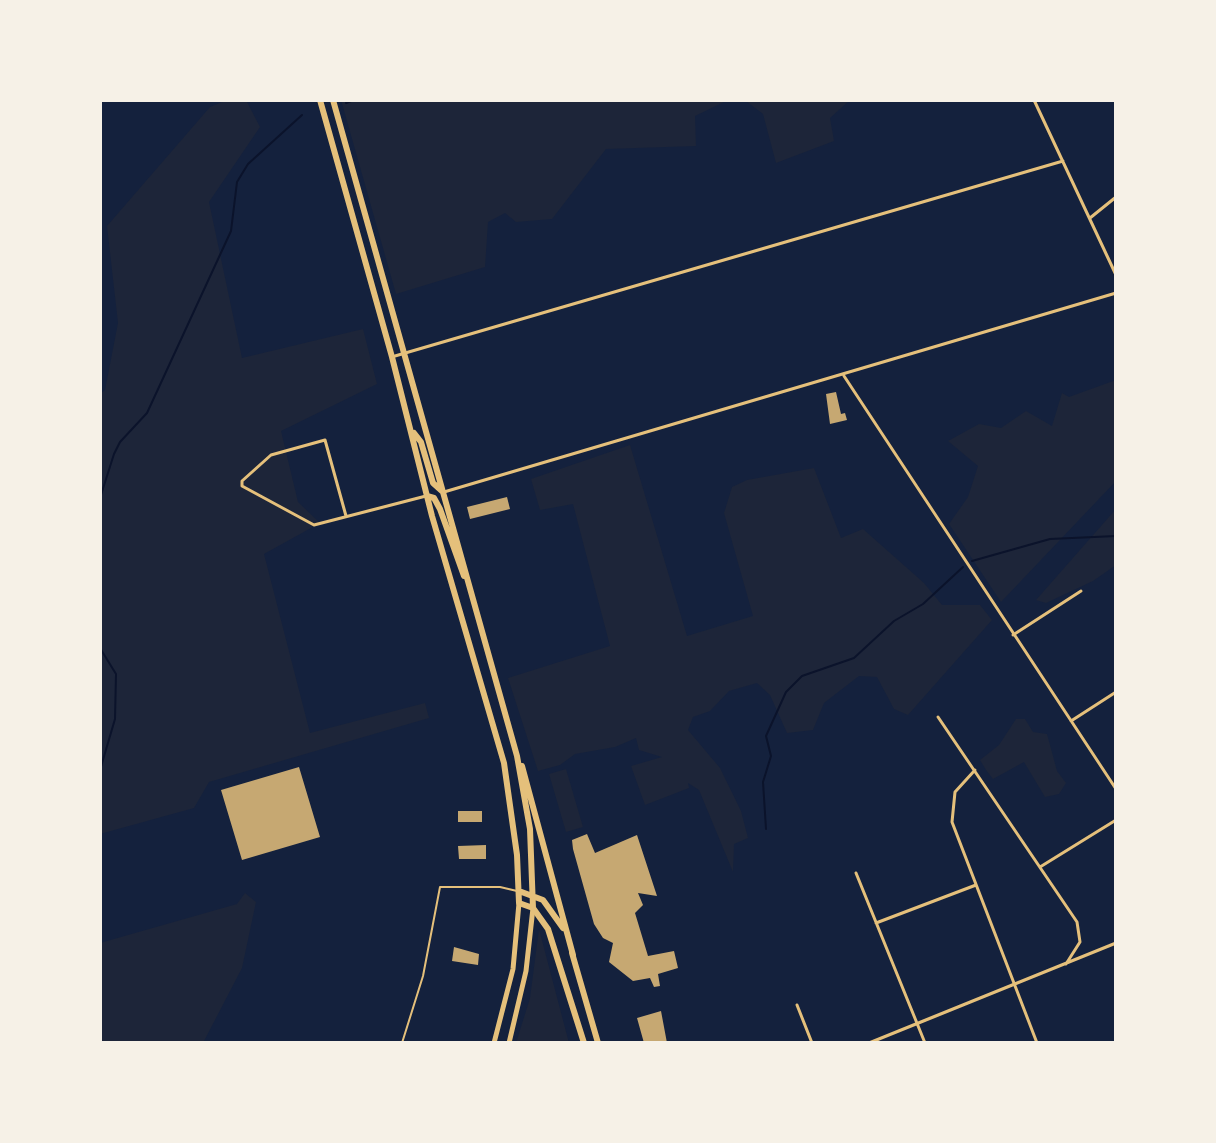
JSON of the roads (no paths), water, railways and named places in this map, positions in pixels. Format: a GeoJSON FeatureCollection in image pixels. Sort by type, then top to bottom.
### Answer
{"type":"FeatureCollection","features":[{"type":"Feature","properties":{"kind":"highway"},"geometry":{"type":"LineString","coordinates":[[320,100],[412,430],[427,496],[477,662],[510,792],[519,903],[533,908]]}},
{"type":"Feature","properties":{"kind":"highway"},"geometry":{"type":"LineString","coordinates":[[333,100],[517,756],[530,829],[533,908],[553,941],[584,1043]]}},
{"type":"Feature","properties":{"kind":"highway"},"geometry":{"type":"LineString","coordinates":[[412,430],[421,442],[436,488],[444,492]]}},
{"type":"Feature","properties":{"kind":"highway"},"geometry":{"type":"LineString","coordinates":[[427,496],[434,498],[440,509],[472,594]]}},
{"type":"Feature","properties":{"kind":"highway"},"geometry":{"type":"LineString","coordinates":[[477,662],[490,657]]}},
{"type":"Feature","properties":{"kind":"highway"},"geometry":{"type":"LineString","coordinates":[[517,756],[528,778],[598,1043]]}},
{"type":"Feature","properties":{"kind":"highway"},"geometry":{"type":"LineString","coordinates":[[519,891],[543,900],[561,922],[573,955]]}},
{"type":"Feature","properties":{"kind":"main road"},"geometry":{"type":"LineString","coordinates":[[494,1043],[513,969],[519,903]]}},
{"type":"Feature","properties":{"kind":"main road"},"geometry":{"type":"LineString","coordinates":[[509,1043],[526,971],[533,908]]}},
{"type":"Feature","properties":{"kind":"street"},"geometry":{"type":"LineString","coordinates":[[1034,100],[1116,275]]}},
{"type":"Feature","properties":{"kind":"street"},"geometry":{"type":"LineString","coordinates":[[392,357],[1063,161]]}},
{"type":"Feature","properties":{"kind":"street"},"geometry":{"type":"LineString","coordinates":[[1090,218],[1116,197]]}},
{"type":"Feature","properties":{"kind":"street"},"geometry":{"type":"LineString","coordinates":[[444,492],[1116,293]]}},
{"type":"Feature","properties":{"kind":"street"},"geometry":{"type":"LineString","coordinates":[[844,376],[1116,789]]}},
{"type":"Feature","properties":{"kind":"street"},"geometry":{"type":"LineString","coordinates":[[346,516],[325,440],[271,455],[242,481],[242,486],[305,523],[314,525],[427,496]]}},
{"type":"Feature","properties":{"kind":"street"},"geometry":{"type":"LineString","coordinates":[[1013,635],[1081,591]]}},
{"type":"Feature","properties":{"kind":"street"},"geometry":{"type":"LineString","coordinates":[[1071,721],[1116,692]]}},
{"type":"Feature","properties":{"kind":"street"},"geometry":{"type":"LineString","coordinates":[[938,717],[1077,922],[1080,942],[1066,964]]}},
{"type":"Feature","properties":{"kind":"street"},"geometry":{"type":"LineString","coordinates":[[975,770],[960,783],[951,813],[1037,1043]]}},
{"type":"Feature","properties":{"kind":"street"},"geometry":{"type":"LineString","coordinates":[[1040,867],[1116,820]]}},
{"type":"Feature","properties":{"kind":"street"},"geometry":{"type":"LineString","coordinates":[[856,873],[925,1043]]}},
{"type":"Feature","properties":{"kind":"street"},"geometry":{"type":"LineString","coordinates":[[876,923],[976,885]]}},
{"type":"Feature","properties":{"kind":"street"},"geometry":{"type":"LineString","coordinates":[[869,1043],[1116,943]]}},
{"type":"Feature","properties":{"kind":"street"},"geometry":{"type":"LineString","coordinates":[[1074,953],[1081,958]]}},
{"type":"Feature","properties":{"kind":"street"},"geometry":{"type":"LineString","coordinates":[[797,1005],[812,1043]]}},
{"type":"Feature","properties":{"kind":"lane"},"geometry":{"type":"LineString","coordinates":[[402,1043],[423,976],[440,887],[500,887],[519,891]]}},
{"type":"Feature","properties":{"kind":"waterway"},"geometry":{"type":"LineString","coordinates":[[346,103],[354,100]]}},
{"type":"Feature","properties":{"kind":"waterway"},"geometry":{"type":"LineString","coordinates":[[100,498],[114,454],[120,442],[147,413],[231,231],[237,182],[248,164],[302,115]]}},
{"type":"Feature","properties":{"kind":"waterway"},"geometry":{"type":"LineString","coordinates":[[972,561],[1050,539],[1116,536]]}},
{"type":"Feature","properties":{"kind":"waterway"},"geometry":{"type":"LineString","coordinates":[[766,829],[763,782],[771,756],[766,736],[786,692],[802,676],[854,658],[894,621],[923,604],[963,567]]}},
{"type":"Feature","properties":{"kind":"waterway"},"geometry":{"type":"LineString","coordinates":[[100,586],[100,630]]}},
{"type":"Feature","properties":{"kind":"waterway"},"geometry":{"type":"LineString","coordinates":[[100,648],[116,674],[115,719],[100,770]]}}]}
